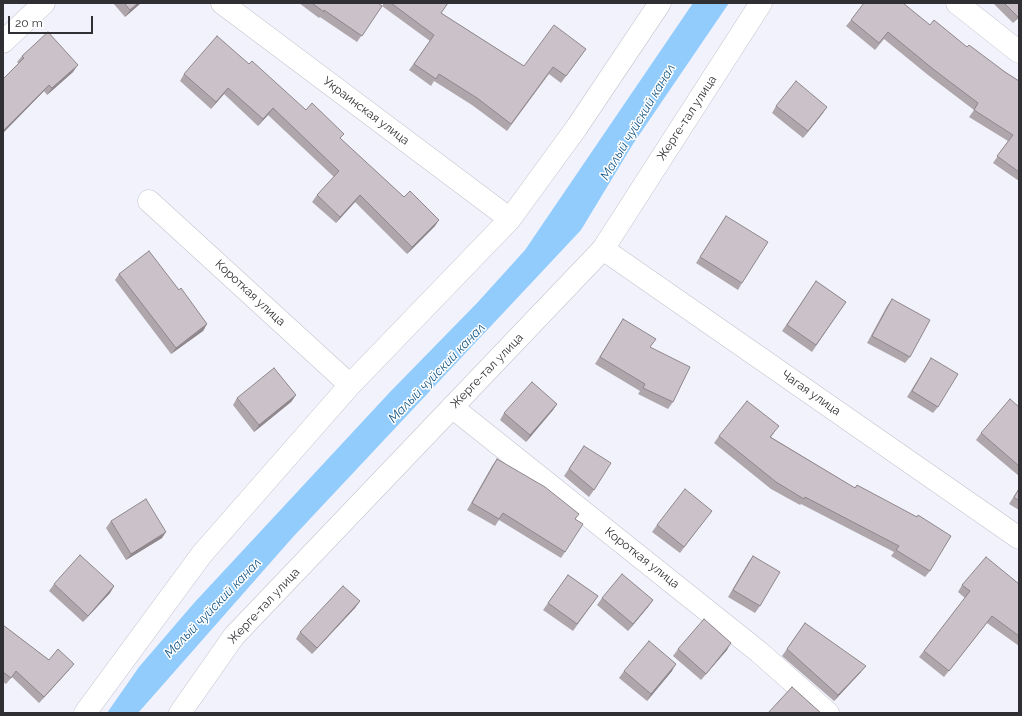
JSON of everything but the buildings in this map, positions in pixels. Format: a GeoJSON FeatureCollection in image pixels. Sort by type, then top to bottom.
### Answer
{"type":"FeatureCollection","features":[{"type":"Feature","properties":{"kind":"street"},"geometry":{"type":"LineString","coordinates":[[3,42],[44,3]]}},
{"type":"Feature","properties":{"kind":"street","name":"Украинская улица"},"geometry":{"type":"LineString","coordinates":[[222,3],[510,220]]}},
{"type":"Feature","properties":{"kind":"street"},"geometry":{"type":"LineString","coordinates":[[85,713],[202,554],[350,386],[510,220],[577,127],[660,3]]}},
{"type":"Feature","properties":{"kind":"street","name":"Жерге-тал улица"},"geometry":{"type":"LineString","coordinates":[[180,713],[234,636],[603,249],[761,3]]}},
{"type":"Feature","properties":{"kind":"street"},"geometry":{"type":"LineString","coordinates":[[957,3],[1019,52]]}},
{"type":"Feature","properties":{"kind":"street","name":"Короткая улица"},"geometry":{"type":"LineString","coordinates":[[149,201],[350,386]]}},
{"type":"Feature","properties":{"kind":"street","name":"Чагая улица"},"geometry":{"type":"LineString","coordinates":[[603,249],[1019,538]]}},
{"type":"Feature","properties":{"kind":"street","name":"Короткая улица"},"geometry":{"type":"LineString","coordinates":[[452,408],[759,652],[828,713]]}},
{"type":"Feature","properties":{"kind":"water","name":"Малый чуйский канал"},"geometry":{"type":"Polygon","coordinates":[[[693,3],[729,3],[633,144],[581,230],[293,537],[138,713],[107,713],[139,667],[194,603],[390,392],[478,302],[525,250],[693,3]]]}}]}
